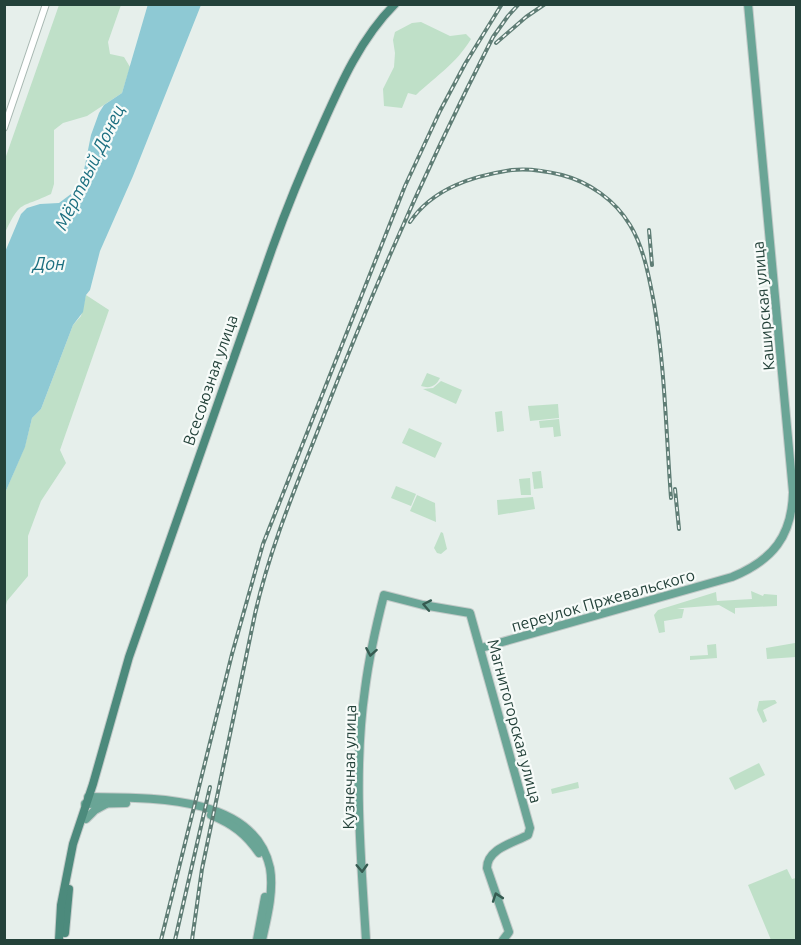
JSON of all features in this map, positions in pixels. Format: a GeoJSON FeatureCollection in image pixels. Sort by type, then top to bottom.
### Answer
{"type":"FeatureCollection","features":[{"type":"Feature","properties":{"kind":"highway","name":"Всесоюзная улица"},"geometry":{"type":"LineString","coordinates":[[65,940],[69,882],[93,784],[129,657],[291,196],[334,99],[358,52],[395,4]]}},
{"type":"Feature","properties":{"kind":"highway","name":"Всесоюзная улица"},"geometry":{"type":"LineString","coordinates":[[59,940],[65,874],[72,844],[89,801]]}},
{"type":"Feature","properties":{"kind":"main road","name":"Каширская улица"},"geometry":{"type":"LineString","coordinates":[[732,577],[756,565],[774,550],[787,532],[793,512],[794,492],[748,4]]}},
{"type":"Feature","properties":{"kind":"main road","name":"переулок Пржевальского"},"geometry":{"type":"LineString","coordinates":[[481,648],[732,577]]}},
{"type":"Feature","properties":{"kind":"main road","name":"Магнитогорская улица"},"geometry":{"type":"LineString","coordinates":[[384,595],[470,613],[531,828],[528,836],[492,854],[487,861],[487,868],[509,932],[503,940]]}},
{"type":"Feature","properties":{"kind":"main road","name":"Кузнечная улица"},"geometry":{"type":"LineString","coordinates":[[366,940],[360,757],[364,691],[384,595]]}},
{"type":"Feature","properties":{"kind":"main road"},"geometry":{"type":"LineString","coordinates":[[93,784],[99,793],[109,800],[186,807],[225,821],[246,835],[260,854],[265,870],[265,897],[257,940]]}},
{"type":"Feature","properties":{"kind":"main road"},"geometry":{"type":"LineString","coordinates":[[89,801],[153,798],[209,809],[240,823],[249,831],[264,852],[270,869],[270,897],[262,940]]}},
{"type":"Feature","properties":{"kind":"main road"},"geometry":{"type":"LineString","coordinates":[[86,819],[109,800]]}},
{"type":"Feature","properties":{"kind":"street"},"geometry":{"type":"LineString","coordinates":[[4,128],[46,4]]}},
{"type":"Feature","properties":{"kind":"green space"},"geometry":{"type":"Polygon","coordinates":[[[59,5],[121,5],[108,42],[110,54],[124,57],[130,67],[122,93],[87,116],[63,123],[54,130],[54,184],[51,194],[22,206],[5,233],[5,159],[59,5]]]}},
{"type":"Feature","properties":{"kind":"green space"},"geometry":{"type":"Polygon","coordinates":[[[421,22],[450,36],[466,34],[471,39],[452,63],[416,95],[408,93],[402,108],[384,106],[383,89],[394,67],[395,32],[412,23],[421,22]]]}},
{"type":"Feature","properties":{"kind":"green space"},"geometry":{"type":"Polygon","coordinates":[[[86,295],[109,310],[60,450],[66,463],[41,501],[28,536],[28,576],[7,601],[5,609],[5,493],[25,446],[32,418],[41,409],[73,325],[81,316],[86,295]]]}},
{"type":"Feature","properties":{"kind":"green space"},"geometry":{"type":"Polygon","coordinates":[[[427,373],[440,378],[432,386],[421,386],[427,373]]]}},
{"type":"Feature","properties":{"kind":"green space"},"geometry":{"type":"Polygon","coordinates":[[[441,381],[462,390],[456,404],[423,389],[433,388],[441,381]]]}},
{"type":"Feature","properties":{"kind":"green space"},"geometry":{"type":"Polygon","coordinates":[[[558,404],[559,418],[530,421],[528,406],[558,404]]]}},
{"type":"Feature","properties":{"kind":"green space"},"geometry":{"type":"Polygon","coordinates":[[[502,411],[504,431],[497,432],[495,412],[502,411]]]}},
{"type":"Feature","properties":{"kind":"green space"},"geometry":{"type":"Polygon","coordinates":[[[559,419],[561,436],[554,437],[553,427],[540,428],[539,421],[559,419]]]}},
{"type":"Feature","properties":{"kind":"green space"},"geometry":{"type":"Polygon","coordinates":[[[409,428],[442,443],[435,458],[402,443],[409,428]]]}},
{"type":"Feature","properties":{"kind":"green space"},"geometry":{"type":"Polygon","coordinates":[[[541,471],[543,488],[534,489],[532,472],[541,471]]]}},
{"type":"Feature","properties":{"kind":"green space"},"geometry":{"type":"Polygon","coordinates":[[[530,478],[531,495],[521,495],[519,479],[530,478]]]}},
{"type":"Feature","properties":{"kind":"green space"},"geometry":{"type":"Polygon","coordinates":[[[396,486],[416,494],[411,506],[391,498],[396,486]]]}},
{"type":"Feature","properties":{"kind":"green space"},"geometry":{"type":"Polygon","coordinates":[[[417,495],[435,503],[436,522],[410,511],[417,495]]]}},
{"type":"Feature","properties":{"kind":"green space"},"geometry":{"type":"Polygon","coordinates":[[[533,497],[535,509],[498,515],[497,500],[533,497]]]}},
{"type":"Feature","properties":{"kind":"green space"},"geometry":{"type":"Polygon","coordinates":[[[441,532],[447,549],[441,554],[437,553],[434,548],[441,532]]]}},
{"type":"Feature","properties":{"kind":"green space"},"geometry":{"type":"Polygon","coordinates":[[[751,591],[763,596],[764,594],[777,595],[777,606],[735,608],[735,614],[719,605],[677,609],[684,609],[682,618],[664,621],[665,632],[659,633],[654,615],[658,610],[716,592],[717,601],[752,599],[751,591]]]}},
{"type":"Feature","properties":{"kind":"green space"},"geometry":{"type":"Polygon","coordinates":[[[795,643],[796,657],[767,659],[766,648],[795,643]]]}},
{"type":"Feature","properties":{"kind":"green space"},"geometry":{"type":"Polygon","coordinates":[[[716,644],[717,658],[690,660],[690,656],[708,655],[707,645],[716,644]]]}},
{"type":"Feature","properties":{"kind":"green space"},"geometry":{"type":"Polygon","coordinates":[[[775,700],[777,703],[763,710],[767,721],[763,723],[757,710],[759,701],[775,700]]]}},
{"type":"Feature","properties":{"kind":"green space"},"geometry":{"type":"Polygon","coordinates":[[[759,763],[765,775],[735,790],[729,778],[759,763]]]}},
{"type":"Feature","properties":{"kind":"green space"},"geometry":{"type":"Polygon","coordinates":[[[578,782],[579,788],[552,794],[551,789],[578,782]]]}},
{"type":"Feature","properties":{"kind":"green space"},"geometry":{"type":"Polygon","coordinates":[[[787,869],[792,879],[796,878],[796,940],[771,940],[748,885],[787,869]]]}},
{"type":"Feature","properties":{"kind":"water","name":"Дон"},"geometry":{"type":"Polygon","coordinates":[[[148,4],[201,5],[133,176],[100,251],[83,312],[73,325],[41,409],[32,418],[25,447],[5,493],[5,252],[21,214],[27,208],[40,204],[59,203],[75,191],[82,180],[91,135],[99,113],[104,105],[122,93],[148,4]]]}},
{"type":"Feature","properties":{"kind":"railway"},"geometry":{"type":"LineString","coordinates":[[161,940],[232,654],[263,544],[405,186],[465,64],[502,4]]}},
{"type":"Feature","properties":{"kind":"railway"},"geometry":{"type":"LineString","coordinates":[[192,940],[202,869],[255,614],[276,540],[361,322],[424,179],[493,37],[519,4]]}},
{"type":"Feature","properties":{"kind":"railway"},"geometry":{"type":"LineString","coordinates":[[496,43],[545,4]]}},
{"type":"Feature","properties":{"kind":"railway"},"geometry":{"type":"LineString","coordinates":[[410,222],[419,210],[442,192],[469,180],[518,169],[544,171],[572,178],[591,187],[617,208],[630,225],[639,243],[654,303],[663,376],[671,498]]}},
{"type":"Feature","properties":{"kind":"railway"},"geometry":{"type":"LineString","coordinates":[[649,230],[652,265]]}},
{"type":"Feature","properties":{"kind":"railway"},"geometry":{"type":"LineString","coordinates":[[675,489],[679,529]]}},
{"type":"Feature","properties":{"kind":"railway"},"geometry":{"type":"LineString","coordinates":[[175,940],[210,787]]}},
{"type":"Feature","properties":{"kind":"water label","name":"Мёртвый Донец"},"geometry":{"type":"Point","coordinates":[89,167]}}]}
